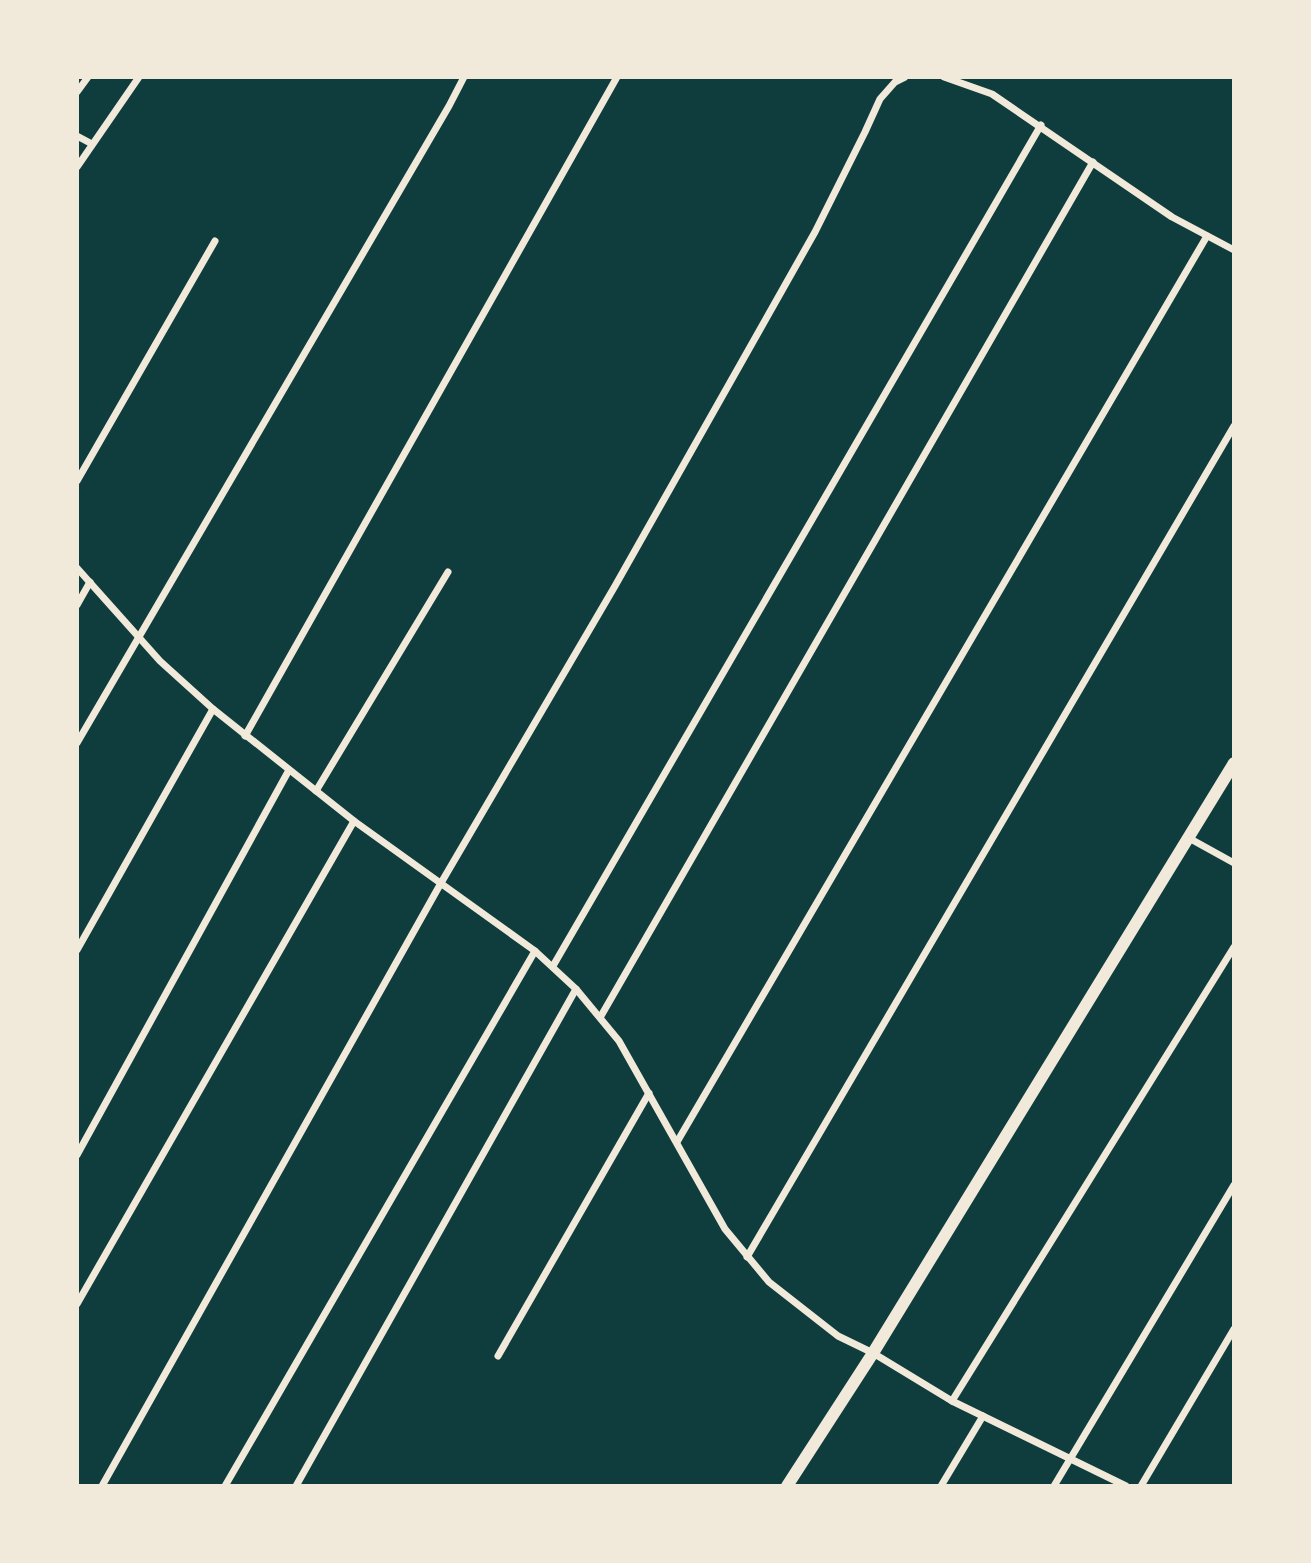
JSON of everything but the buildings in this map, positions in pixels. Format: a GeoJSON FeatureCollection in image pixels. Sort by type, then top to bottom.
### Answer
{"type":"FeatureCollection","features":[{"type":"Feature","properties":{"kind":"street"},"geometry":{"type":"LineString","coordinates":[[77,92],[88,77]]}},
{"type":"Feature","properties":{"kind":"street"},"geometry":{"type":"LineString","coordinates":[[77,167],[139,77]]}},
{"type":"Feature","properties":{"kind":"street"},"geometry":{"type":"LineString","coordinates":[[77,743],[464,77]]}},
{"type":"Feature","properties":{"kind":"street"},"geometry":{"type":"LineString","coordinates":[[245,736],[617,77]]}},
{"type":"Feature","properties":{"kind":"street"},"geometry":{"type":"LineString","coordinates":[[102,1486],[441,883],[615,586],[815,232],[880,99],[895,82],[905,77]]}},
{"type":"Feature","properties":{"kind":"street"},"geometry":{"type":"LineString","coordinates":[[944,77],[992,94],[1172,217],[1234,250]]}},
{"type":"Feature","properties":{"kind":"street"},"geometry":{"type":"LineString","coordinates":[[553,967],[1041,125]]}},
{"type":"Feature","properties":{"kind":"street"},"geometry":{"type":"LineString","coordinates":[[77,136],[92,144]]}},
{"type":"Feature","properties":{"kind":"street"},"geometry":{"type":"LineString","coordinates":[[601,1016],[1093,162]]}},
{"type":"Feature","properties":{"kind":"street"},"geometry":{"type":"LineString","coordinates":[[677,1142],[1207,236]]}},
{"type":"Feature","properties":{"kind":"street"},"geometry":{"type":"LineString","coordinates":[[77,481],[215,240]]}},
{"type":"Feature","properties":{"kind":"street"},"geometry":{"type":"LineString","coordinates":[[747,1257],[1234,426]]}},
{"type":"Feature","properties":{"kind":"street"},"geometry":{"type":"LineString","coordinates":[[77,568],[138,638],[212,709],[354,821],[535,951],[576,989],[601,1016],[618,1041],[725,1229],[769,1282],[838,1336],[873,1353],[952,1401],[1126,1486]]}},
{"type":"Feature","properties":{"kind":"street"},"geometry":{"type":"LineString","coordinates":[[316,791],[448,572]]}},
{"type":"Feature","properties":{"kind":"street"},"geometry":{"type":"LineString","coordinates":[[77,605],[90,582]]}},
{"type":"Feature","properties":{"kind":"street"},"geometry":{"type":"LineString","coordinates":[[77,950],[212,709]]}},
{"type":"Feature","properties":{"kind":"street"},"geometry":{"type":"LineString","coordinates":[[786,1486],[873,1353],[1234,763]]}},
{"type":"Feature","properties":{"kind":"street"},"geometry":{"type":"LineString","coordinates":[[77,1155],[289,770]]}},
{"type":"Feature","properties":{"kind":"street"},"geometry":{"type":"LineString","coordinates":[[77,1304],[354,821]]}},
{"type":"Feature","properties":{"kind":"street"},"geometry":{"type":"LineString","coordinates":[[1187,837],[1234,863]]}},
{"type":"Feature","properties":{"kind":"street"},"geometry":{"type":"LineString","coordinates":[[952,1401],[1234,947]]}},
{"type":"Feature","properties":{"kind":"street"},"geometry":{"type":"LineString","coordinates":[[225,1486],[535,951]]}},
{"type":"Feature","properties":{"kind":"street"},"geometry":{"type":"LineString","coordinates":[[296,1486],[576,989]]}},
{"type":"Feature","properties":{"kind":"street"},"geometry":{"type":"LineString","coordinates":[[498,1356],[649,1093]]}},
{"type":"Feature","properties":{"kind":"street"},"geometry":{"type":"LineString","coordinates":[[1054,1486],[1234,1185]]}},
{"type":"Feature","properties":{"kind":"street"},"geometry":{"type":"LineString","coordinates":[[1141,1486],[1234,1329]]}},
{"type":"Feature","properties":{"kind":"street"},"geometry":{"type":"LineString","coordinates":[[941,1486],[983,1416]]}}]}
